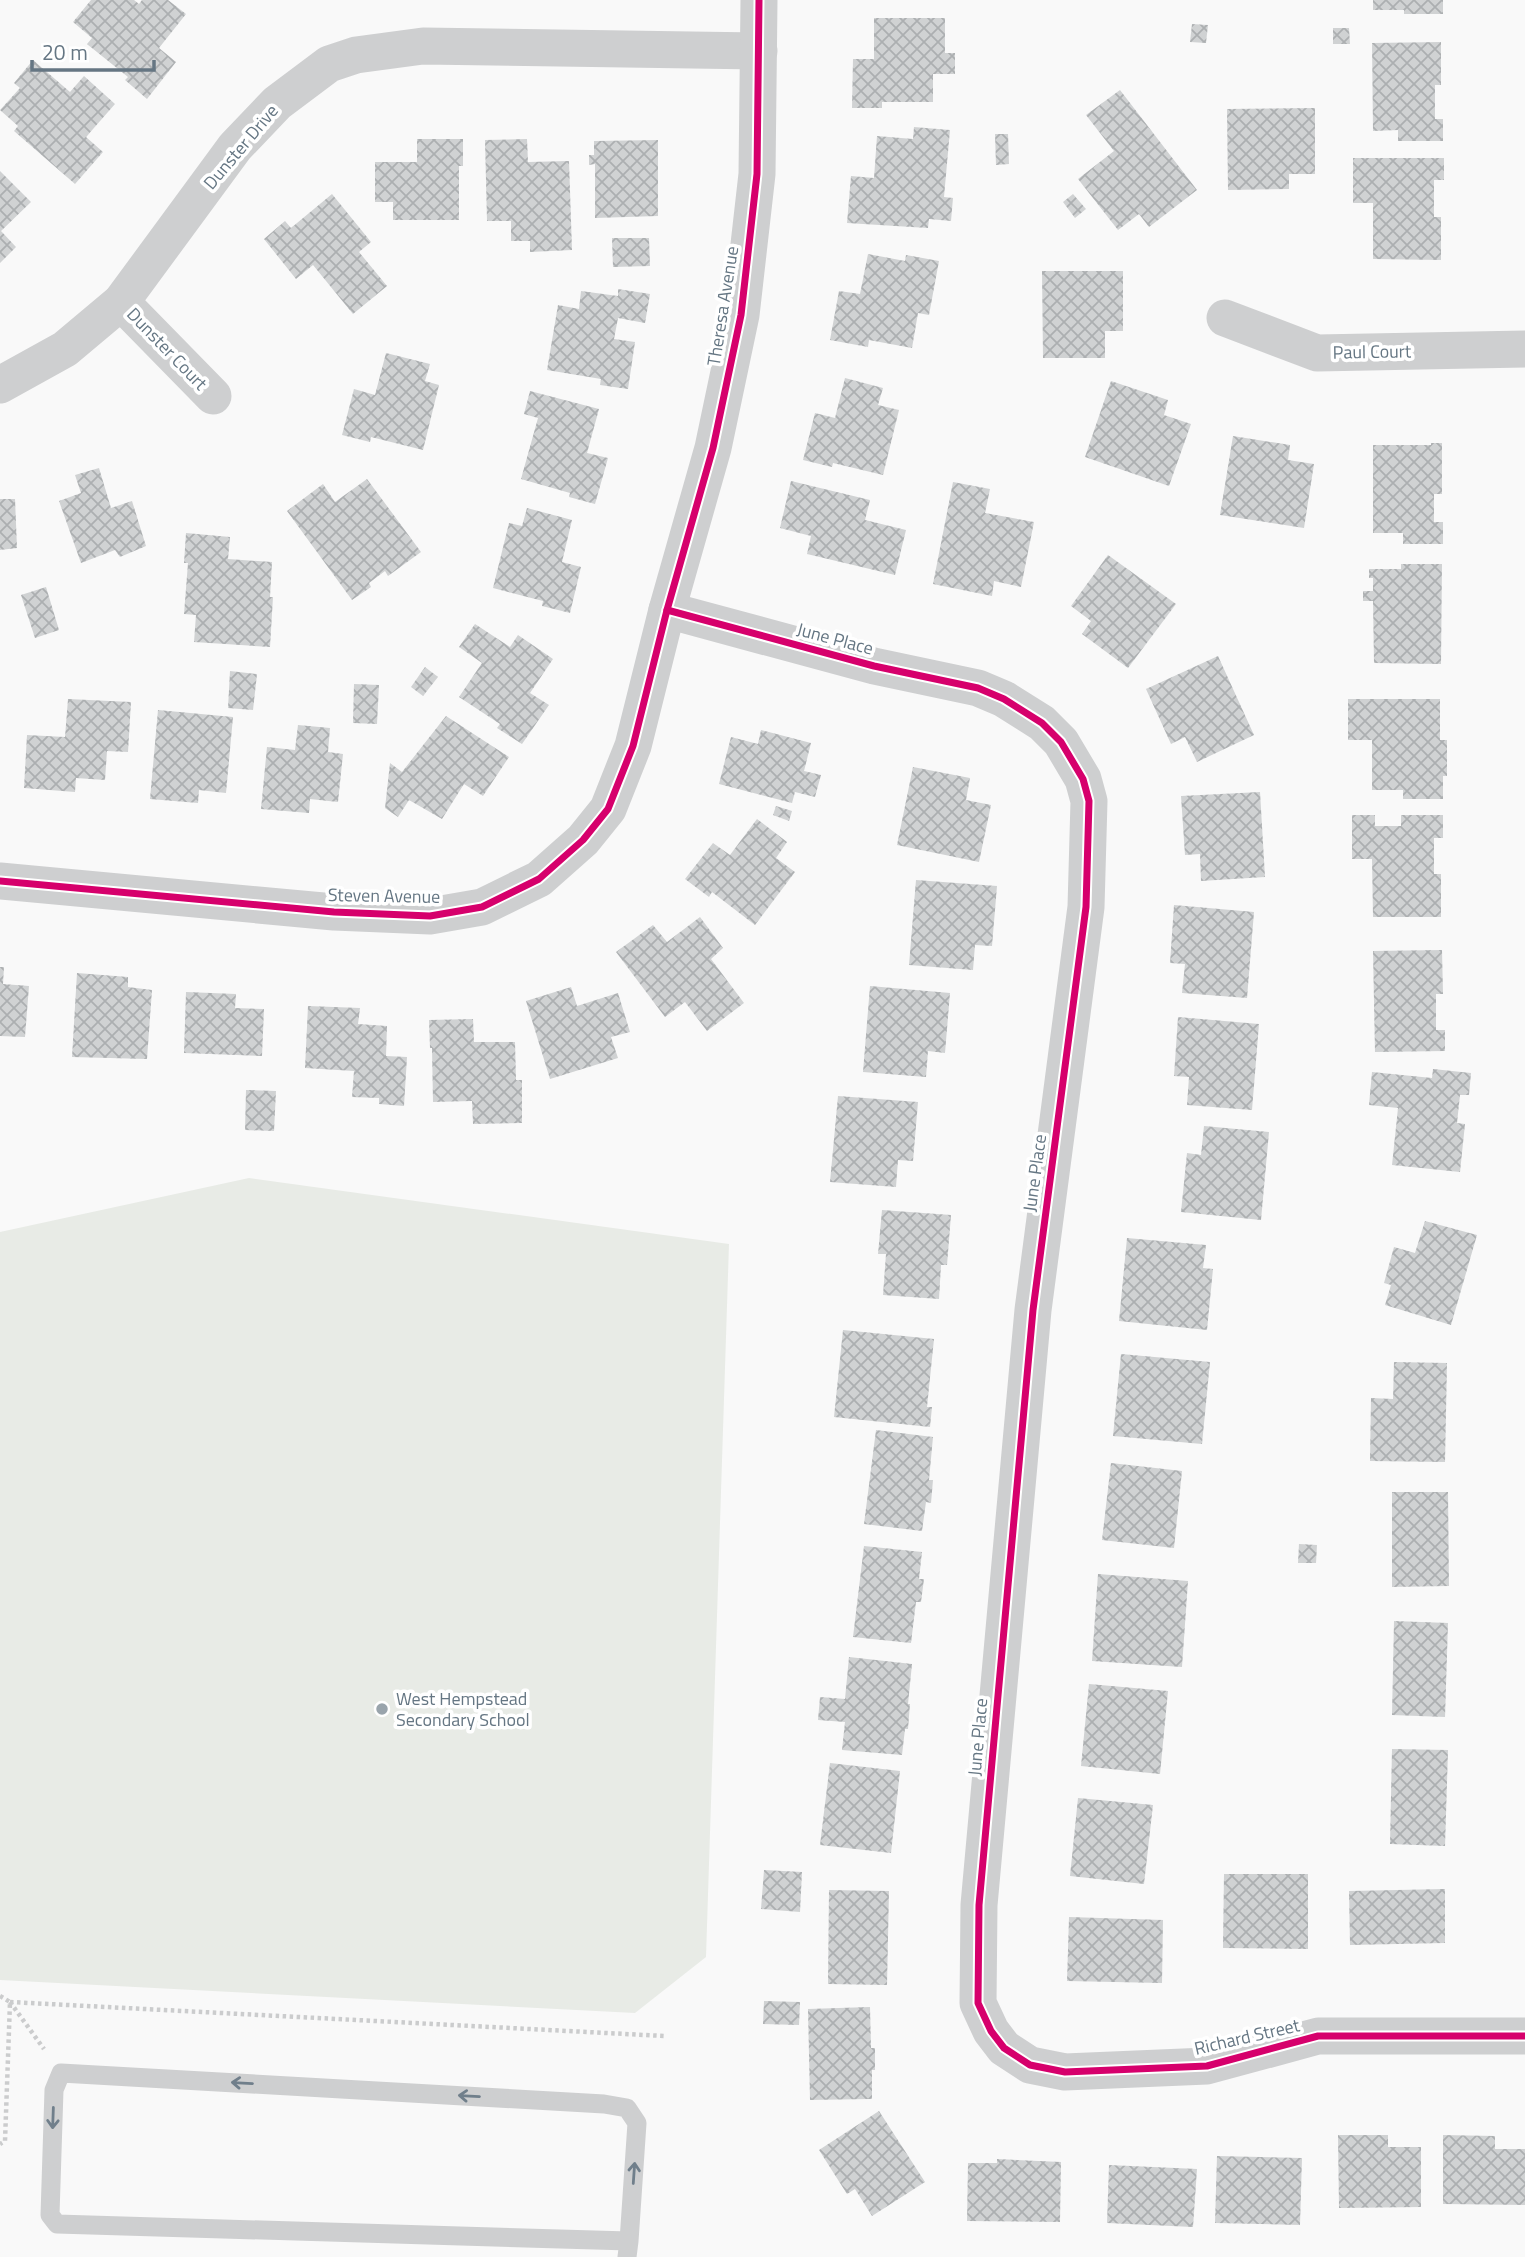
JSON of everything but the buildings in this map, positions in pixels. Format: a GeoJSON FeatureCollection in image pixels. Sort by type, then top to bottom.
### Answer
{"type":"FeatureCollection","features":[{"type":"Feature","properties":{"kind":"street","name":"Theresa Avenue"},"geometry":{"type":"LineString","coordinates":[[667,610],[713,448],[741,315],[757,174],[759,0]]}},
{"type":"Feature","properties":{"kind":"street","name":"Dunster Drive"},"geometry":{"type":"LineString","coordinates":[[0,385],[65,349],[121,302],[235,148],[276,103],[329,64],[356,55],[423,46],[759,51]]}},
{"type":"Feature","properties":{"kind":"street","name":"Dunster Court"},"geometry":{"type":"LineString","coordinates":[[121,302],[213,396]]}},
{"type":"Feature","properties":{"kind":"street","name":"Paul Court"},"geometry":{"type":"LineString","coordinates":[[1225,317],[1317,353],[1525,349]]}},
{"type":"Feature","properties":{"kind":"street","name":"Steven Avenue"},"geometry":{"type":"LineString","coordinates":[[0,881],[334,912],[430,916],[482,906],[538,879],[583,840],[608,809],[633,746],[667,610]]}},
{"type":"Feature","properties":{"kind":"street","name":"June Place"},"geometry":{"type":"LineString","coordinates":[[667,610],[874,666],[978,688],[1004,699],[1042,723],[1061,742],[1083,779],[1089,802],[1086,907],[1033,1310],[979,1905],[978,2003],[991,2031]]}},
{"type":"Feature","properties":{"kind":"street","name":"Richard Street"},"geometry":{"type":"LineString","coordinates":[[991,2031],[1004,2048],[1030,2065],[1065,2072],[1207,2066],[1318,2036],[1525,2036]]}},
{"type":"Feature","properties":{"kind":"lane"},"geometry":{"type":"LineString","coordinates":[[61,2073],[576,2102],[627,2108],[637,2123],[628,2249],[57,2224],[50,2215],[54,2090],[61,2073]]}},
{"type":"Feature","properties":{"kind":"path"},"geometry":{"type":"LineString","coordinates":[[0,1996],[10,2002],[61,2073]]}},
{"type":"Feature","properties":{"kind":"path"},"geometry":{"type":"LineString","coordinates":[[10,2002],[664,2036]]}},
{"type":"Feature","properties":{"kind":"path"},"geometry":{"type":"LineString","coordinates":[[0,2144],[5,2141],[10,2002]]}},
{"type":"Feature","properties":{"kind":"shaded area","name":"West Hempstead Secondary School"},"geometry":{"type":"Polygon","coordinates":[[[249,1178],[729,1244],[706,1957],[635,2013],[0,1980],[0,1232],[249,1178]]]}},
{"type":"Feature","properties":{"kind":"cycle path"},"geometry":{"type":"LineString","coordinates":[[0,881],[334,912],[430,916],[482,907],[539,879],[583,840],[608,809],[633,746],[667,610],[713,448],[741,315],[757,174],[759,0]]}},
{"type":"Feature","properties":{"kind":"cycle path"},"geometry":{"type":"LineString","coordinates":[[667,610],[874,666],[978,688],[1004,699],[1042,723],[1061,742],[1083,779],[1089,801],[1086,907],[1033,1310],[979,1905],[978,2003],[991,2031],[1004,2048],[1030,2065],[1065,2072],[1207,2066],[1318,2036],[1525,2036]]}},
{"type":"Feature","properties":{"kind":"place","name":"West Hempstead Secondary School"},"geometry":{"type":"Point","coordinates":[382,1709]}}]}
